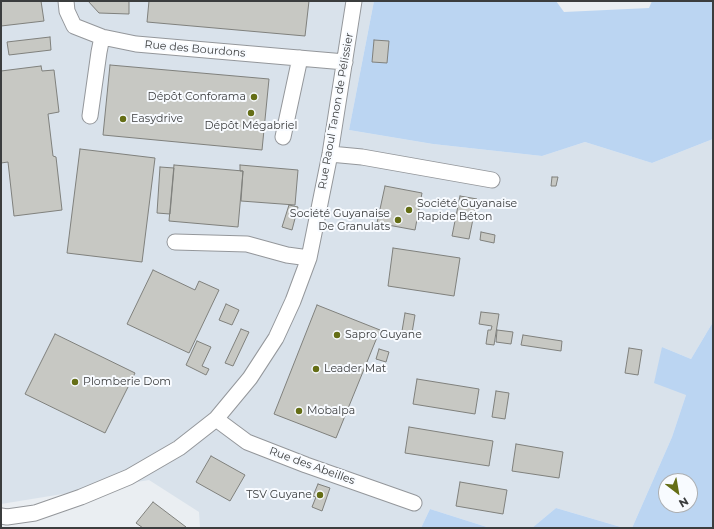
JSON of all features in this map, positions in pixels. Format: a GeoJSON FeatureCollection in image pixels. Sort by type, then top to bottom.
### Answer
{"type":"FeatureCollection","features":[{"type":"Feature","properties":{"kind":"street","name":"Rue des Bourdons"},"geometry":{"type":"LineString","coordinates":[[66,1],[67,11],[74,26],[102,37],[136,44],[345,62]]}},
{"type":"Feature","properties":{"kind":"street","name":"Rue Raoul Tanon de Pélissier"},"geometry":{"type":"LineString","coordinates":[[1,516],[7,517],[35,513],[81,497],[129,477],[179,448],[216,419],[250,378],[276,338],[293,301],[309,258],[330,154],[354,1]]}},
{"type":"Feature","properties":{"kind":"street"},"geometry":{"type":"LineString","coordinates":[[90,116],[102,37]]}},
{"type":"Feature","properties":{"kind":"street"},"geometry":{"type":"LineString","coordinates":[[283,137],[300,58]]}},
{"type":"Feature","properties":{"kind":"street"},"geometry":{"type":"LineString","coordinates":[[330,154],[362,157],[492,180]]}},
{"type":"Feature","properties":{"kind":"street"},"geometry":{"type":"LineString","coordinates":[[175,242],[247,244],[287,255],[309,258]]}},
{"type":"Feature","properties":{"kind":"street","name":"Rue des Abeilles"},"geometry":{"type":"LineString","coordinates":[[216,419],[248,442],[306,465],[414,503]]}},
{"type":"Feature","properties":{"kind":"street"},"geometry":{"type":"LineString","coordinates":[[23,528],[35,513]]}},
{"type":"Feature","properties":{"kind":"shaded area"},"geometry":{"type":"Polygon","coordinates":[[[1,1],[374,1],[349,130],[433,144],[542,156],[585,142],[652,163],[713,139],[713,322],[691,359],[662,347],[686,395],[672,437],[632,528],[624,528],[556,508],[532,528],[490,528],[430,509],[421,528],[200,528],[199,512],[149,480],[1,504],[1,1]]]}},
{"type":"Feature","properties":{"kind":"shaded area"},"geometry":{"type":"Polygon","coordinates":[[[374,1],[556,1],[564,12],[649,8],[652,1],[713,1],[713,139],[652,163],[585,142],[542,156],[433,144],[349,130],[374,1]]]}},
{"type":"Feature","properties":{"kind":"shaded area"},"geometry":{"type":"Polygon","coordinates":[[[713,322],[713,528],[632,528],[672,437],[686,395],[654,383],[662,347],[691,359],[713,322]]]}},
{"type":"Feature","properties":{"kind":"shaded area"},"geometry":{"type":"Polygon","coordinates":[[[556,508],[624,528],[532,528],[556,508]]]}},
{"type":"Feature","properties":{"kind":"shaded area"},"geometry":{"type":"Polygon","coordinates":[[[430,509],[490,528],[421,528],[430,509]]]}},
{"type":"Feature","properties":{"kind":"building"},"geometry":{"type":"Polygon","coordinates":[[[1,1],[41,1],[44,21],[1,26],[1,1]]]}},
{"type":"Feature","properties":{"kind":"building"},"geometry":{"type":"Polygon","coordinates":[[[88,1],[129,1],[129,14],[99,13],[88,1]]]}},
{"type":"Feature","properties":{"kind":"building"},"geometry":{"type":"Polygon","coordinates":[[[149,1],[309,1],[305,36],[147,22],[149,1]]]}},
{"type":"Feature","properties":{"kind":"building"},"geometry":{"type":"Polygon","coordinates":[[[50,37],[51,50],[9,55],[7,42],[50,37]]]}},
{"type":"Feature","properties":{"kind":"building"},"geometry":{"type":"Polygon","coordinates":[[[374,40],[389,41],[387,63],[372,62],[374,40]]]}},
{"type":"Feature","properties":{"kind":"building"},"geometry":{"type":"Polygon","coordinates":[[[110,65],[269,79],[262,150],[103,135],[110,65]]]}},
{"type":"Feature","properties":{"kind":"building"},"geometry":{"type":"Polygon","coordinates":[[[41,66],[42,71],[54,70],[59,112],[48,114],[53,156],[56,157],[62,210],[14,216],[8,162],[1,163],[1,71],[41,66]]]}},
{"type":"Feature","properties":{"kind":"building"},"geometry":{"type":"Polygon","coordinates":[[[80,149],[155,158],[142,262],[67,253],[80,149]]]}},
{"type":"Feature","properties":{"kind":"building"},"geometry":{"type":"Polygon","coordinates":[[[174,165],[243,171],[238,227],[169,221],[174,165]]]}},
{"type":"Feature","properties":{"kind":"building"},"geometry":{"type":"Polygon","coordinates":[[[240,165],[298,170],[295,205],[241,201],[243,171],[240,171],[240,165]]]}},
{"type":"Feature","properties":{"kind":"building"},"geometry":{"type":"Polygon","coordinates":[[[160,167],[174,168],[170,214],[157,213],[160,167]]]}},
{"type":"Feature","properties":{"kind":"building"},"geometry":{"type":"Polygon","coordinates":[[[552,177],[558,177],[556,186],[551,186],[552,177]]]}},
{"type":"Feature","properties":{"kind":"building"},"geometry":{"type":"Polygon","coordinates":[[[385,186],[422,193],[415,230],[377,223],[385,186]]]}},
{"type":"Feature","properties":{"kind":"building"},"geometry":{"type":"Polygon","coordinates":[[[460,196],[477,199],[469,239],[452,236],[460,196]]]}},
{"type":"Feature","properties":{"kind":"building"},"geometry":{"type":"Polygon","coordinates":[[[289,205],[298,207],[292,230],[282,227],[289,205]]]}},
{"type":"Feature","properties":{"kind":"building"},"geometry":{"type":"Polygon","coordinates":[[[481,232],[495,235],[494,243],[480,240],[481,232]]]}},
{"type":"Feature","properties":{"kind":"building"},"geometry":{"type":"Polygon","coordinates":[[[393,248],[460,258],[454,296],[388,286],[393,248]]]}},
{"type":"Feature","properties":{"kind":"building"},"geometry":{"type":"Polygon","coordinates":[[[153,270],[195,290],[199,281],[219,290],[189,353],[127,324],[153,270]]]}},
{"type":"Feature","properties":{"kind":"building"},"geometry":{"type":"Polygon","coordinates":[[[226,304],[239,310],[232,325],[219,320],[226,304]]]}},
{"type":"Feature","properties":{"kind":"building"},"geometry":{"type":"Polygon","coordinates":[[[317,305],[380,330],[336,438],[274,414],[317,305]]]}},
{"type":"Feature","properties":{"kind":"building"},"geometry":{"type":"Polygon","coordinates":[[[481,312],[499,314],[494,345],[486,344],[488,330],[491,330],[492,326],[479,324],[481,312]]]}},
{"type":"Feature","properties":{"kind":"building"},"geometry":{"type":"Polygon","coordinates":[[[405,313],[415,315],[411,339],[401,337],[405,313]]]}},
{"type":"Feature","properties":{"kind":"building"},"geometry":{"type":"Polygon","coordinates":[[[241,329],[249,332],[233,366],[225,363],[241,329]]]}},
{"type":"Feature","properties":{"kind":"building"},"geometry":{"type":"Polygon","coordinates":[[[497,330],[513,332],[511,344],[496,342],[497,330]]]}},
{"type":"Feature","properties":{"kind":"building"},"geometry":{"type":"Polygon","coordinates":[[[55,334],[135,373],[105,433],[25,394],[55,334]]]}},
{"type":"Feature","properties":{"kind":"building"},"geometry":{"type":"Polygon","coordinates":[[[523,335],[562,341],[561,351],[521,345],[523,335]]]}},
{"type":"Feature","properties":{"kind":"building"},"geometry":{"type":"Polygon","coordinates":[[[197,341],[211,347],[202,366],[209,369],[206,375],[186,365],[197,341]]]}},
{"type":"Feature","properties":{"kind":"building"},"geometry":{"type":"Polygon","coordinates":[[[629,348],[642,350],[638,375],[625,373],[629,348]]]}},
{"type":"Feature","properties":{"kind":"building"},"geometry":{"type":"Polygon","coordinates":[[[379,349],[389,352],[386,362],[376,359],[379,349]]]}},
{"type":"Feature","properties":{"kind":"building"},"geometry":{"type":"Polygon","coordinates":[[[417,379],[479,389],[475,414],[413,404],[417,379]]]}},
{"type":"Feature","properties":{"kind":"building"},"geometry":{"type":"Polygon","coordinates":[[[496,391],[509,393],[505,419],[492,417],[496,391]]]}},
{"type":"Feature","properties":{"kind":"building"},"geometry":{"type":"Polygon","coordinates":[[[409,427],[493,441],[489,466],[405,453],[409,427]]]}},
{"type":"Feature","properties":{"kind":"building"},"geometry":{"type":"Polygon","coordinates":[[[516,444],[563,452],[559,478],[512,471],[516,444]]]}},
{"type":"Feature","properties":{"kind":"building"},"geometry":{"type":"Polygon","coordinates":[[[211,456],[245,475],[230,501],[196,482],[211,456]]]}},
{"type":"Feature","properties":{"kind":"building"},"geometry":{"type":"Polygon","coordinates":[[[460,482],[507,490],[503,514],[456,506],[460,482]]]}},
{"type":"Feature","properties":{"kind":"building"},"geometry":{"type":"Polygon","coordinates":[[[318,484],[330,488],[322,511],[312,507],[316,497],[313,496],[318,484]]]}},
{"type":"Feature","properties":{"kind":"building"},"geometry":{"type":"Polygon","coordinates":[[[153,502],[186,527],[143,528],[136,523],[153,502]]]}},
{"type":"Feature","properties":{"kind":"place","name":"Dépôt Conforama"},"geometry":{"type":"Point","coordinates":[254,97]}},
{"type":"Feature","properties":{"kind":"place","name":"Dépôt Mégabriel"},"geometry":{"type":"Point","coordinates":[251,113]}},
{"type":"Feature","properties":{"kind":"place","name":"Easydrive"},"geometry":{"type":"Point","coordinates":[123,119]}},
{"type":"Feature","properties":{"kind":"place","name":"Société Guyanaise Rapide Béton"},"geometry":{"type":"Point","coordinates":[409,210]}},
{"type":"Feature","properties":{"kind":"place","name":"Société Guyanaise De Granulats"},"geometry":{"type":"Point","coordinates":[398,220]}},
{"type":"Feature","properties":{"kind":"place","name":"Sapro Guyane"},"geometry":{"type":"Point","coordinates":[337,335]}},
{"type":"Feature","properties":{"kind":"place","name":"Leader Mat"},"geometry":{"type":"Point","coordinates":[316,369]}},
{"type":"Feature","properties":{"kind":"place","name":"Plomberie Dom"},"geometry":{"type":"Point","coordinates":[75,382]}},
{"type":"Feature","properties":{"kind":"place","name":"Mobalpa"},"geometry":{"type":"Point","coordinates":[299,411]}},
{"type":"Feature","properties":{"kind":"place","name":"TSV Guyane"},"geometry":{"type":"Point","coordinates":[320,495]}}]}
